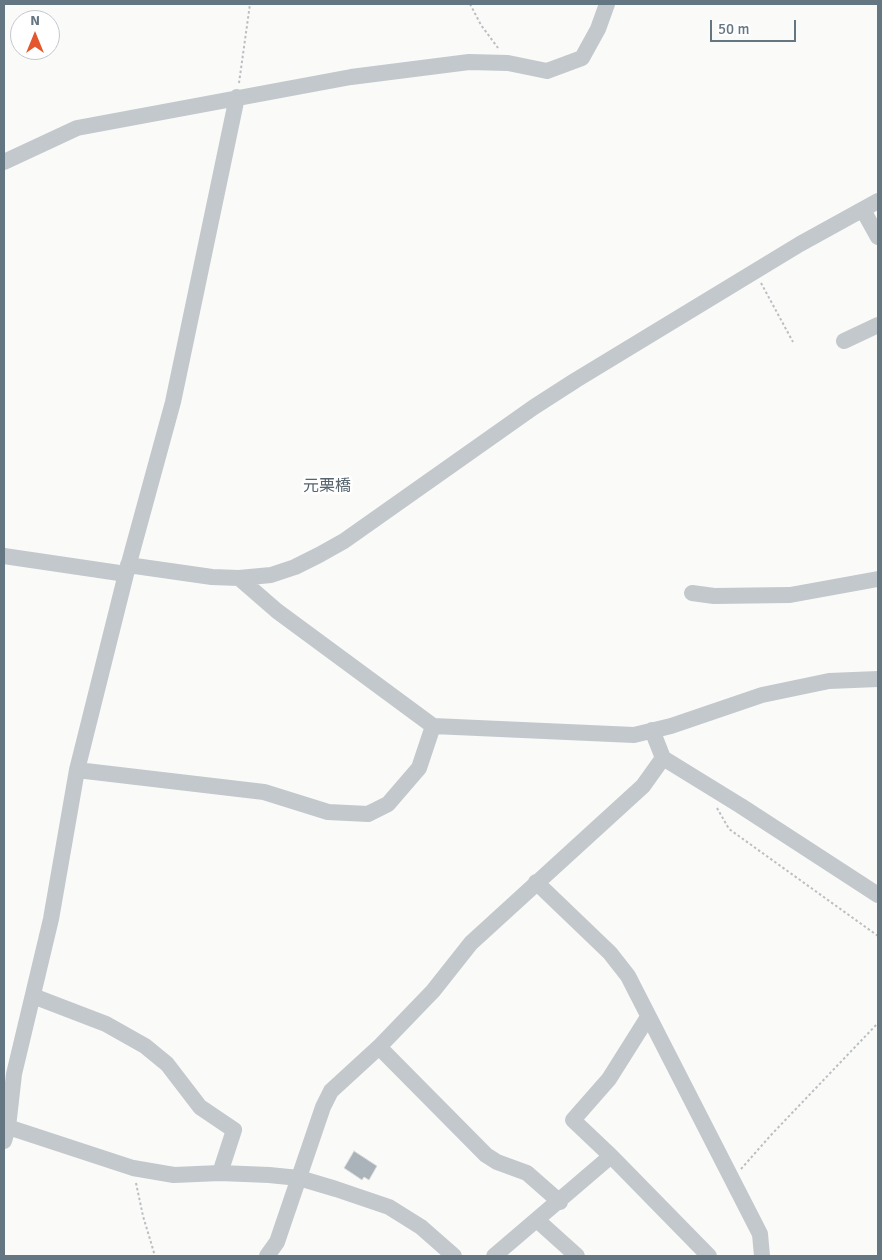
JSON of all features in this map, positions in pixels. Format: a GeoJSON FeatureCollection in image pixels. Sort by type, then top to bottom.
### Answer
{"type":"FeatureCollection","features":[{"type":"Feature","properties":{"kind":"street"},"geometry":{"type":"LineString","coordinates":[[4,162],[77,128],[350,77],[459,63],[508,63],[547,70],[582,58],[598,29],[607,4]]}},
{"type":"Feature","properties":{"kind":"street"},"geometry":{"type":"LineString","coordinates":[[236,97],[173,402],[127,569],[77,770],[50,919],[14,1074],[6,1134],[133,1168],[174,1175],[220,1173],[299,1178],[389,1207],[421,1227],[454,1256]]}},
{"type":"Feature","properties":{"kind":"street"},"geometry":{"type":"LineString","coordinates":[[4,556],[212,577],[239,578],[271,575],[295,567],[344,541],[534,407],[576,380],[800,244],[878,201]]}},
{"type":"Feature","properties":{"kind":"street"},"geometry":{"type":"LineString","coordinates":[[863,210],[878,237]]}},
{"type":"Feature","properties":{"kind":"street"},"geometry":{"type":"LineString","coordinates":[[844,341],[878,325]]}},
{"type":"Feature","properties":{"kind":"street"},"geometry":{"type":"LineString","coordinates":[[239,578],[277,612],[433,726],[634,735],[671,726],[762,695],[829,681],[878,679]]}},
{"type":"Feature","properties":{"kind":"street"},"geometry":{"type":"LineString","coordinates":[[692,593],[714,596],[790,595],[878,579]]}},
{"type":"Feature","properties":{"kind":"street"},"geometry":{"type":"LineString","coordinates":[[77,770],[264,792],[328,812],[368,814],[388,804],[419,768],[433,726]]}},
{"type":"Feature","properties":{"kind":"street"},"geometry":{"type":"LineString","coordinates":[[652,730],[663,758],[878,894]]}},
{"type":"Feature","properties":{"kind":"street"},"geometry":{"type":"LineString","coordinates":[[267,1256],[277,1242],[323,1107],[331,1091],[378,1047],[433,990],[471,943],[643,786],[663,758]]}},
{"type":"Feature","properties":{"kind":"street"},"geometry":{"type":"LineString","coordinates":[[536,882],[610,953],[628,976],[760,1234],[762,1256]]}},
{"type":"Feature","properties":{"kind":"street"},"geometry":{"type":"LineString","coordinates":[[33,996],[106,1024],[145,1046],[168,1064],[200,1107],[234,1130],[220,1173]]}},
{"type":"Feature","properties":{"kind":"street"},"geometry":{"type":"LineString","coordinates":[[648,1017],[609,1079],[573,1120],[709,1256]]}},
{"type":"Feature","properties":{"kind":"street"},"geometry":{"type":"LineString","coordinates":[[378,1047],[486,1155],[497,1162],[527,1173],[560,1202]]}},
{"type":"Feature","properties":{"kind":"street"},"geometry":{"type":"LineString","coordinates":[[494,1256],[560,1202],[611,1156]]}},
{"type":"Feature","properties":{"kind":"street"},"geometry":{"type":"LineString","coordinates":[[537,1220],[577,1256]]}},
{"type":"Feature","properties":{"kind":"path"},"geometry":{"type":"LineString","coordinates":[[236,97],[250,4]]}},
{"type":"Feature","properties":{"kind":"path"},"geometry":{"type":"LineString","coordinates":[[470,4],[481,25],[508,63]]}},
{"type":"Feature","properties":{"kind":"path"},"geometry":{"type":"LineString","coordinates":[[755,272],[793,342]]}},
{"type":"Feature","properties":{"kind":"path"},"geometry":{"type":"LineString","coordinates":[[715,805],[729,828],[878,936]]}},
{"type":"Feature","properties":{"kind":"path"},"geometry":{"type":"LineString","coordinates":[[730,1178],[742,1168],[878,1023]]}},
{"type":"Feature","properties":{"kind":"path"},"geometry":{"type":"LineString","coordinates":[[133,1168],[154,1256]]}},
{"type":"Feature","properties":{"kind":"building"},"geometry":{"type":"Polygon","coordinates":[[[354,1151],[377,1166],[369,1180],[364,1177],[362,1180],[344,1168],[354,1151]]]}},
{"type":"Feature","properties":{"kind":"district","name":"元栗橋"},"geometry":{"type":"Point","coordinates":[327,487]}}]}
